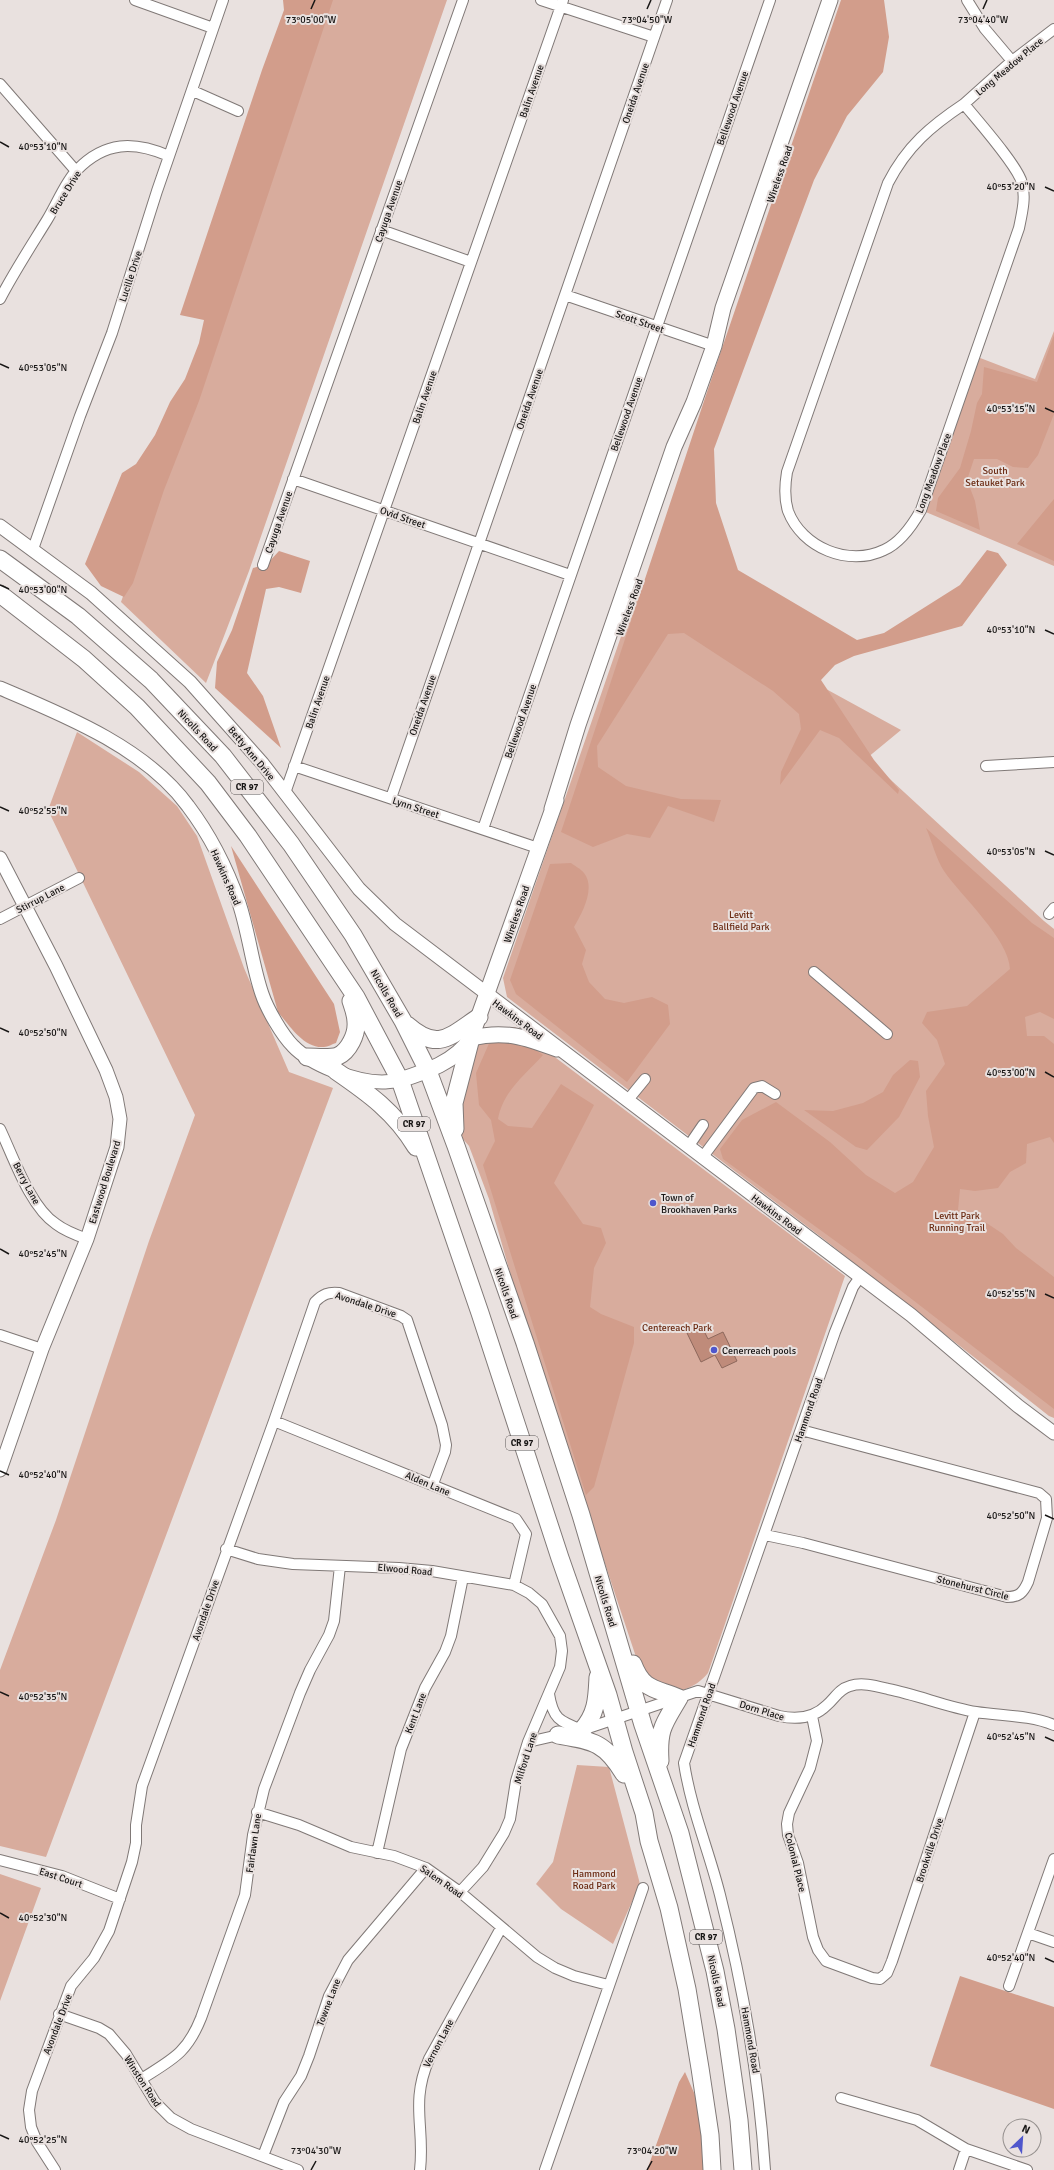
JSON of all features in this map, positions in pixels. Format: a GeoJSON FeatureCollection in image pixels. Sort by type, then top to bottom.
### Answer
{"type":"FeatureCollection","features":[{"type":"Feature","properties":{"kind":"highway","name":"Nicolls Road"},"geometry":{"type":"LineString","coordinates":[[0,559],[78,616],[146,675],[223,756],[291,844],[353,935],[403,1021],[428,1071],[456,1146],[524,1343],[580,1515],[639,1710],[680,1832],[715,1971],[726,2029],[738,2112],[743,2170]]}},
{"type":"Feature","properties":{"kind":"highway","name":"CR 97"},"geometry":{"type":"LineString","coordinates":[[0,594],[84,659],[142,712],[208,783],[248,836],[346,981],[400,1080],[480,1313],[615,1719],[641,1802],[649,1841],[669,1908],[687,1989],[700,2068],[712,2170]]}},
{"type":"Feature","properties":{"kind":"highway"},"geometry":{"type":"LineString","coordinates":[[307,1057],[326,1058],[338,1056],[347,1049],[352,1040],[356,1022],[346,981]]}},
{"type":"Feature","properties":{"kind":"highway"},"geometry":{"type":"LineString","coordinates":[[403,1021],[419,1035],[429,1040],[439,1040],[454,1034],[479,1017]]}},
{"type":"Feature","properties":{"kind":"highway"},"geometry":{"type":"LineString","coordinates":[[456,1146],[454,1103],[471,1038]]}},
{"type":"Feature","properties":{"kind":"highway"},"geometry":{"type":"LineString","coordinates":[[336,1071],[386,1108],[408,1134],[429,1168]]}},
{"type":"Feature","properties":{"kind":"highway"},"geometry":{"type":"LineString","coordinates":[[616,1632],[637,1677],[649,1688],[679,1698],[667,1715],[660,1736],[662,1780]]}},
{"type":"Feature","properties":{"kind":"highway"},"geometry":{"type":"LineString","coordinates":[[582,1730],[588,1724],[595,1708],[598,1669]]}},
{"type":"Feature","properties":{"kind":"highway"},"geometry":{"type":"LineString","coordinates":[[558,1735],[586,1740],[604,1748],[614,1758],[641,1802]]}},
{"type":"Feature","properties":{"kind":"main road","name":"Wireless Road"},"geometry":{"type":"LineString","coordinates":[[487,996],[552,809],[578,725],[674,447],[694,402],[714,346],[723,308],[830,0]]}},
{"type":"Feature","properties":{"kind":"main road","name":"Wireless Road"},"geometry":{"type":"LineString","coordinates":[[714,346],[731,312],[839,0]]}},
{"type":"Feature","properties":{"kind":"main road","name":"Hawkins Road"},"geometry":{"type":"LineString","coordinates":[[400,1080],[428,1071],[460,1051],[471,1038],[487,996]]}},
{"type":"Feature","properties":{"kind":"main road"},"geometry":{"type":"LineString","coordinates":[[471,1038],[489,1034],[524,1036],[557,1049]]}},
{"type":"Feature","properties":{"kind":"street"},"geometry":{"type":"LineString","coordinates":[[135,0],[213,28]]}},
{"type":"Feature","properties":{"kind":"street","name":"Lucille Drive"},"geometry":{"type":"LineString","coordinates":[[33,550],[80,416],[112,333],[169,156],[223,0]]}},
{"type":"Feature","properties":{"kind":"street","name":"Cayuga Avenue"},"geometry":{"type":"LineString","coordinates":[[263,565],[462,0]]}},
{"type":"Feature","properties":{"kind":"street"},"geometry":{"type":"LineString","coordinates":[[541,0],[562,3],[654,37]]}},
{"type":"Feature","properties":{"kind":"street","name":"Oneida Avenue"},"geometry":{"type":"LineString","coordinates":[[390,798],[667,0]]}},
{"type":"Feature","properties":{"kind":"street","name":"Bellewood Avenue"},"geometry":{"type":"LineString","coordinates":[[483,829],[770,0]]}},
{"type":"Feature","properties":{"kind":"street"},"geometry":{"type":"LineString","coordinates":[[967,0],[985,29],[1012,61]]}},
{"type":"Feature","properties":{"kind":"street","name":"Balin Avenue"},"geometry":{"type":"LineString","coordinates":[[285,793],[562,3]]}},
{"type":"Feature","properties":{"kind":"street","name":"Long Meadow Place"},"geometry":{"type":"LineString","coordinates":[[964,104],[1011,163],[1022,181],[1024,207],[1019,228],[921,510],[900,538],[885,550],[864,556],[841,556],[821,548],[807,538],[792,519],[786,503],[787,472],[888,182],[900,162],[928,129],[964,104],[1012,61],[1054,28]]}},
{"type":"Feature","properties":{"kind":"street"},"geometry":{"type":"LineString","coordinates":[[0,84],[76,170]]}},
{"type":"Feature","properties":{"kind":"street"},"geometry":{"type":"LineString","coordinates":[[193,90],[238,111]]}},
{"type":"Feature","properties":{"kind":"street","name":"Bruce Drive"},"geometry":{"type":"LineString","coordinates":[[0,299],[76,170],[105,149],[118,146],[134,145],[151,148],[169,156]]}},
{"type":"Feature","properties":{"kind":"street"},"geometry":{"type":"LineString","coordinates":[[382,230],[471,262]]}},
{"type":"Feature","properties":{"kind":"street","name":"Scott Street"},"geometry":{"type":"LineString","coordinates":[[565,295],[714,346]]}},
{"type":"Feature","properties":{"kind":"street","name":"Ovid Street"},"geometry":{"type":"LineString","coordinates":[[293,479],[570,575]]}},
{"type":"Feature","properties":{"kind":"street","name":"Betty Ann Drive"},"geometry":{"type":"LineString","coordinates":[[0,526],[91,592],[168,661],[240,738],[285,793],[328,850],[373,904],[395,924],[487,996]]}},
{"type":"Feature","properties":{"kind":"street","name":"Hawkins Road"},"geometry":{"type":"LineString","coordinates":[[0,688],[45,707],[109,740],[141,762],[166,782],[188,806],[219,859],[239,903],[250,940],[262,995],[284,1036],[294,1048],[307,1057],[354,1078],[382,1082],[400,1080]]}},
{"type":"Feature","properties":{"kind":"street"},"geometry":{"type":"LineString","coordinates":[[986,766],[1054,762]]}},
{"type":"Feature","properties":{"kind":"street","name":"Lynn Street"},"geometry":{"type":"LineString","coordinates":[[294,766],[538,848]]}},
{"type":"Feature","properties":{"kind":"street","name":"Eastwood Boulevard"},"geometry":{"type":"LineString","coordinates":[[0,858],[56,966],[106,1070],[118,1107],[120,1126],[117,1146],[87,1239],[42,1349],[1,1463]]}},
{"type":"Feature","properties":{"kind":"street","name":"Stirrup Lane"},"geometry":{"type":"LineString","coordinates":[[0,919],[79,878]]}},
{"type":"Feature","properties":{"kind":"street"},"geometry":{"type":"LineString","coordinates":[[814,972],[887,1034]]}},
{"type":"Feature","properties":{"kind":"street","name":"Hawkins Road"},"geometry":{"type":"LineString","coordinates":[[487,996],[911,1316],[1018,1406],[1054,1433]]}},
{"type":"Feature","properties":{"kind":"street"},"geometry":{"type":"LineString","coordinates":[[627,1101],[645,1079]]}},
{"type":"Feature","properties":{"kind":"street"},"geometry":{"type":"LineString","coordinates":[[702,1158],[754,1088],[762,1086],[776,1094]]}},
{"type":"Feature","properties":{"kind":"street"},"geometry":{"type":"LineString","coordinates":[[688,1147],[703,1125]]}},
{"type":"Feature","properties":{"kind":"street","name":"Berry Lane"},"geometry":{"type":"LineString","coordinates":[[0,1129],[29,1188],[46,1215],[55,1224],[87,1239]]}},
{"type":"Feature","properties":{"kind":"street","name":"Hammond Road"},"geometry":{"type":"LineString","coordinates":[[765,2170],[760,2100],[747,2017],[720,1894],[688,1787],[684,1763],[840,1318],[853,1287],[860,1277]]}},
{"type":"Feature","properties":{"kind":"street","name":"Avondale Drive"},"geometry":{"type":"LineString","coordinates":[[55,2170],[37,2142],[31,2127],[29,2110],[32,2091],[59,2014],[71,1986],[101,1948],[120,1899],[136,1843],[136,1825],[142,1786],[226,1548],[274,1421],[314,1302],[322,1295],[329,1292],[339,1293],[408,1320],[442,1425],[446,1445],[445,1452],[433,1484]]}},
{"type":"Feature","properties":{"kind":"street"},"geometry":{"type":"LineString","coordinates":[[0,1335],[42,1349]]}},
{"type":"Feature","properties":{"kind":"street","name":"Alden Lane"},"geometry":{"type":"LineString","coordinates":[[274,1421],[433,1484],[516,1519],[526,1534],[514,1585]]}},
{"type":"Feature","properties":{"kind":"street","name":"Stonehurst Circle"},"geometry":{"type":"LineString","coordinates":[[765,1535],[803,1542],[1007,1597],[1015,1597],[1024,1592],[1028,1582],[1047,1518],[1048,1508],[1046,1499],[1039,1493],[802,1430]]}},
{"type":"Feature","properties":{"kind":"street","name":"Elwood Road"},"geometry":{"type":"LineString","coordinates":[[226,1548],[258,1559],[275,1562],[406,1568],[514,1585],[529,1593],[542,1604],[560,1636]]}},
{"type":"Feature","properties":{"kind":"street","name":"Fairlawn Lane"},"geometry":{"type":"LineString","coordinates":[[142,2078],[182,2052],[193,2037],[245,1895],[257,1812],[300,1693],[310,1670],[329,1635],[334,1621],[340,1566]]}},
{"type":"Feature","properties":{"kind":"street","name":"Kent Lane"},"geometry":{"type":"LineString","coordinates":[[377,1853],[401,1749],[425,1688],[445,1652],[451,1636],[463,1577]]}},
{"type":"Feature","properties":{"kind":"street","name":"Milford Lane"},"geometry":{"type":"LineString","coordinates":[[460,1892],[483,1867],[504,1833],[510,1819],[516,1781],[528,1742],[560,1668],[562,1651],[560,1636]]}},
{"type":"Feature","properties":{"kind":"street","name":"Dorn Place"},"geometry":{"type":"LineString","coordinates":[[528,1742],[582,1730],[698,1691],[792,1719],[812,1716],[827,1706],[838,1692],[849,1686],[864,1684],[898,1691],[975,1712],[1030,1719],[1054,1725]]}},
{"type":"Feature","properties":{"kind":"street"},"geometry":{"type":"LineString","coordinates":[[549,1692],[553,1713],[558,1719],[582,1730]]}},
{"type":"Feature","properties":{"kind":"street","name":"Brookville Drive"},"geometry":{"type":"LineString","coordinates":[[872,1978],[880,1979],[887,1973],[892,1961],[975,1712]]}},
{"type":"Feature","properties":{"kind":"street","name":"Colonial Place"},"geometry":{"type":"LineString","coordinates":[[812,1716],[817,1740],[810,1768],[789,1813],[787,1824],[788,1835],[798,1863],[813,1937],[818,1950],[826,1961],[872,1978]]}},
{"type":"Feature","properties":{"kind":"street","name":"Salem Road"},"geometry":{"type":"LineString","coordinates":[[257,1812],[300,1825],[351,1848],[400,1858],[426,1868],[460,1892],[537,1957],[555,1968],[574,1976],[608,1985]]}},
{"type":"Feature","properties":{"kind":"street"},"geometry":{"type":"LineString","coordinates":[[1009,1986],[1054,1859]]}},
{"type":"Feature","properties":{"kind":"street","name":"East Court"},"geometry":{"type":"LineString","coordinates":[[0,1860],[62,1876],[120,1899]]}},
{"type":"Feature","properties":{"kind":"street","name":"Towne Lane"},"geometry":{"type":"LineString","coordinates":[[263,2156],[284,2102],[304,2069],[328,1996],[339,1974],[348,1960],[426,1868]]}},
{"type":"Feature","properties":{"kind":"street"},"geometry":{"type":"LineString","coordinates":[[545,2170],[608,1985],[643,1888]]}},
{"type":"Feature","properties":{"kind":"street","name":"Vernon Lane"},"geometry":{"type":"LineString","coordinates":[[420,2170],[418,2098],[421,2078],[428,2059],[501,1928]]}},
{"type":"Feature","properties":{"kind":"street"},"geometry":{"type":"LineString","coordinates":[[1028,1933],[1054,1942]]}},
{"type":"Feature","properties":{"kind":"street","name":"Winston Road"},"geometry":{"type":"LineString","coordinates":[[59,2014],[99,2028],[109,2034],[126,2054],[142,2078],[155,2102],[171,2118],[191,2129],[298,2170]]}},
{"type":"Feature","properties":{"kind":"street"},"geometry":{"type":"LineString","coordinates":[[841,2098],[917,2120],[966,2149],[1027,2170]]}},
{"type":"Feature","properties":{"kind":"street"},"geometry":{"type":"LineString","coordinates":[[959,2170],[966,2149]]}},
{"type":"Feature","properties":{"kind":"green space"},"geometry":{"type":"Polygon","coordinates":[[[283,0],[333,0],[199,401],[164,490],[133,583],[124,597],[101,586],[85,564],[122,473],[136,464],[155,435],[170,402],[185,379],[199,343],[204,320],[180,315],[262,70],[284,10],[283,0]]]}},
{"type":"Feature","properties":{"kind":"green space"},"geometry":{"type":"Polygon","coordinates":[[[332,0],[447,0],[249,571],[206,683],[121,602],[332,0]]]}},
{"type":"Feature","properties":{"kind":"green space"},"geometry":{"type":"Polygon","coordinates":[[[841,0],[884,0],[889,37],[883,72],[847,116],[814,180],[714,449],[716,503],[738,570],[857,640],[884,633],[960,585],[987,550],[998,553],[1007,565],[962,626],[854,656],[835,665],[821,680],[874,760],[899,790],[898,794],[839,738],[820,730],[780,785],[781,772],[801,729],[799,714],[773,691],[684,633],[668,634],[597,746],[598,767],[626,786],[681,799],[721,800],[714,822],[668,806],[650,838],[627,834],[593,847],[561,832],[707,392],[841,0]]]}},
{"type":"Feature","properties":{"kind":"green space","name":"South Setauket Park"},"geometry":{"type":"Polygon","coordinates":[[[1054,331],[1054,566],[921,510],[975,356],[1035,379],[1054,331]]]}},
{"type":"Feature","properties":{"kind":"green space"},"geometry":{"type":"Polygon","coordinates":[[[1054,335],[1054,414],[1038,455],[1028,468],[1013,467],[997,459],[974,459],[967,480],[975,501],[980,530],[936,511],[938,498],[960,468],[971,431],[977,403],[982,394],[984,367],[1037,382],[1054,335]]]}},
{"type":"Feature","properties":{"kind":"green space"},"geometry":{"type":"Polygon","coordinates":[[[1054,499],[1054,561],[1017,544],[1054,499]]]}},
{"type":"Feature","properties":{"kind":"green space"},"geometry":{"type":"Polygon","coordinates":[[[279,551],[310,561],[301,593],[279,587],[266,589],[247,673],[263,696],[281,748],[215,688],[217,662],[232,630],[253,568],[267,564],[279,551]]]}},
{"type":"Feature","properties":{"kind":"green space","name":"Levitt Ballfield Park"},"geometry":{"type":"Polygon","coordinates":[[[635,596],[784,666],[901,730],[867,758],[1054,929],[1054,1418],[1049,1416],[821,1237],[507,997],[503,978],[635,596]]]}},
{"type":"Feature","properties":{"kind":"green space"},"geometry":{"type":"Polygon","coordinates":[[[77,732],[139,772],[177,806],[197,836],[244,968],[289,1072],[333,1088],[46,1857],[0,1846],[0,1670],[56,1520],[149,1241],[195,1115],[48,810],[77,732]]]}},
{"type":"Feature","properties":{"kind":"green space","name":"Levitt Park Running Trail"},"geometry":{"type":"Polygon","coordinates":[[[926,828],[1032,923],[1054,938],[1054,1019],[1040,1012],[1025,1017],[1027,1036],[1044,1036],[1054,1044],[1054,1143],[1050,1137],[1027,1144],[1026,1163],[1010,1172],[998,1188],[975,1191],[960,1189],[958,1210],[982,1220],[1003,1234],[1016,1248],[1054,1277],[1054,1409],[856,1256],[723,1159],[720,1149],[742,1120],[776,1102],[830,1142],[866,1175],[895,1193],[913,1182],[934,1147],[928,1116],[926,1091],[945,1064],[937,1040],[922,1023],[927,1012],[967,1006],[1010,969],[1008,957],[993,931],[944,871],[926,828]]]}},
{"type":"Feature","properties":{"kind":"green space"},"geometry":{"type":"Polygon","coordinates":[[[231,846],[334,1004],[340,1032],[336,1043],[327,1047],[317,1047],[310,1044],[292,1029],[278,1012],[231,846]]]}},
{"type":"Feature","properties":{"kind":"green space"},"geometry":{"type":"Polygon","coordinates":[[[571,863],[584,873],[589,886],[584,908],[574,927],[586,950],[582,964],[589,982],[605,999],[624,1003],[652,997],[668,1005],[670,1024],[627,1082],[516,994],[510,980],[550,864],[571,863]]]}},
{"type":"Feature","properties":{"kind":"green space","name":"Centereach Park"},"geometry":{"type":"Polygon","coordinates":[[[515,1027],[845,1276],[708,1673],[697,1683],[682,1690],[672,1691],[661,1688],[643,1678],[522,1314],[489,1199],[469,1146],[463,1139],[458,1120],[480,1037],[505,1028],[515,1027]]]}},
{"type":"Feature","properties":{"kind":"green space"},"geometry":{"type":"Polygon","coordinates":[[[491,1039],[525,1043],[543,1055],[516,1084],[505,1100],[498,1119],[508,1126],[532,1128],[561,1084],[594,1105],[554,1183],[583,1224],[601,1228],[606,1243],[594,1268],[590,1307],[601,1314],[634,1327],[634,1343],[594,1487],[586,1495],[483,1165],[495,1141],[491,1120],[479,1105],[476,1073],[491,1039]]]}},
{"type":"Feature","properties":{"kind":"green space"},"geometry":{"type":"Polygon","coordinates":[[[910,1060],[918,1061],[920,1077],[899,1117],[867,1150],[856,1147],[804,1110],[833,1111],[863,1103],[883,1092],[893,1075],[910,1060]]]}},
{"type":"Feature","properties":{"kind":"green space","name":"Hammond Road Park"},"geometry":{"type":"Polygon","coordinates":[[[577,1765],[609,1767],[640,1884],[613,1944],[561,1909],[536,1884],[553,1862],[577,1765]]]}},
{"type":"Feature","properties":{"kind":"green space"},"geometry":{"type":"Polygon","coordinates":[[[0,1874],[41,1888],[0,2001],[0,1874]]]}},
{"type":"Feature","properties":{"kind":"green space"},"geometry":{"type":"Polygon","coordinates":[[[960,1976],[1054,2007],[1054,2109],[930,2066],[960,1976]]]}},
{"type":"Feature","properties":{"kind":"green space"},"geometry":{"type":"Polygon","coordinates":[[[685,2072],[698,2102],[706,2170],[647,2170],[679,2082],[685,2072]]]}},
{"type":"Feature","properties":{"kind":"shaded area"},"geometry":{"type":"Polygon","coordinates":[[[701,1325],[708,1339],[723,1332],[737,1361],[722,1368],[715,1355],[701,1362],[687,1333],[701,1325]]]}},
{"type":"Feature","properties":{"kind":"place","name":"Town of Brookhaven Parks"},"geometry":{"type":"Point","coordinates":[653,1203]}},
{"type":"Feature","properties":{"kind":"place","name":"Cenerreach pools"},"geometry":{"type":"Point","coordinates":[714,1350]}}]}
